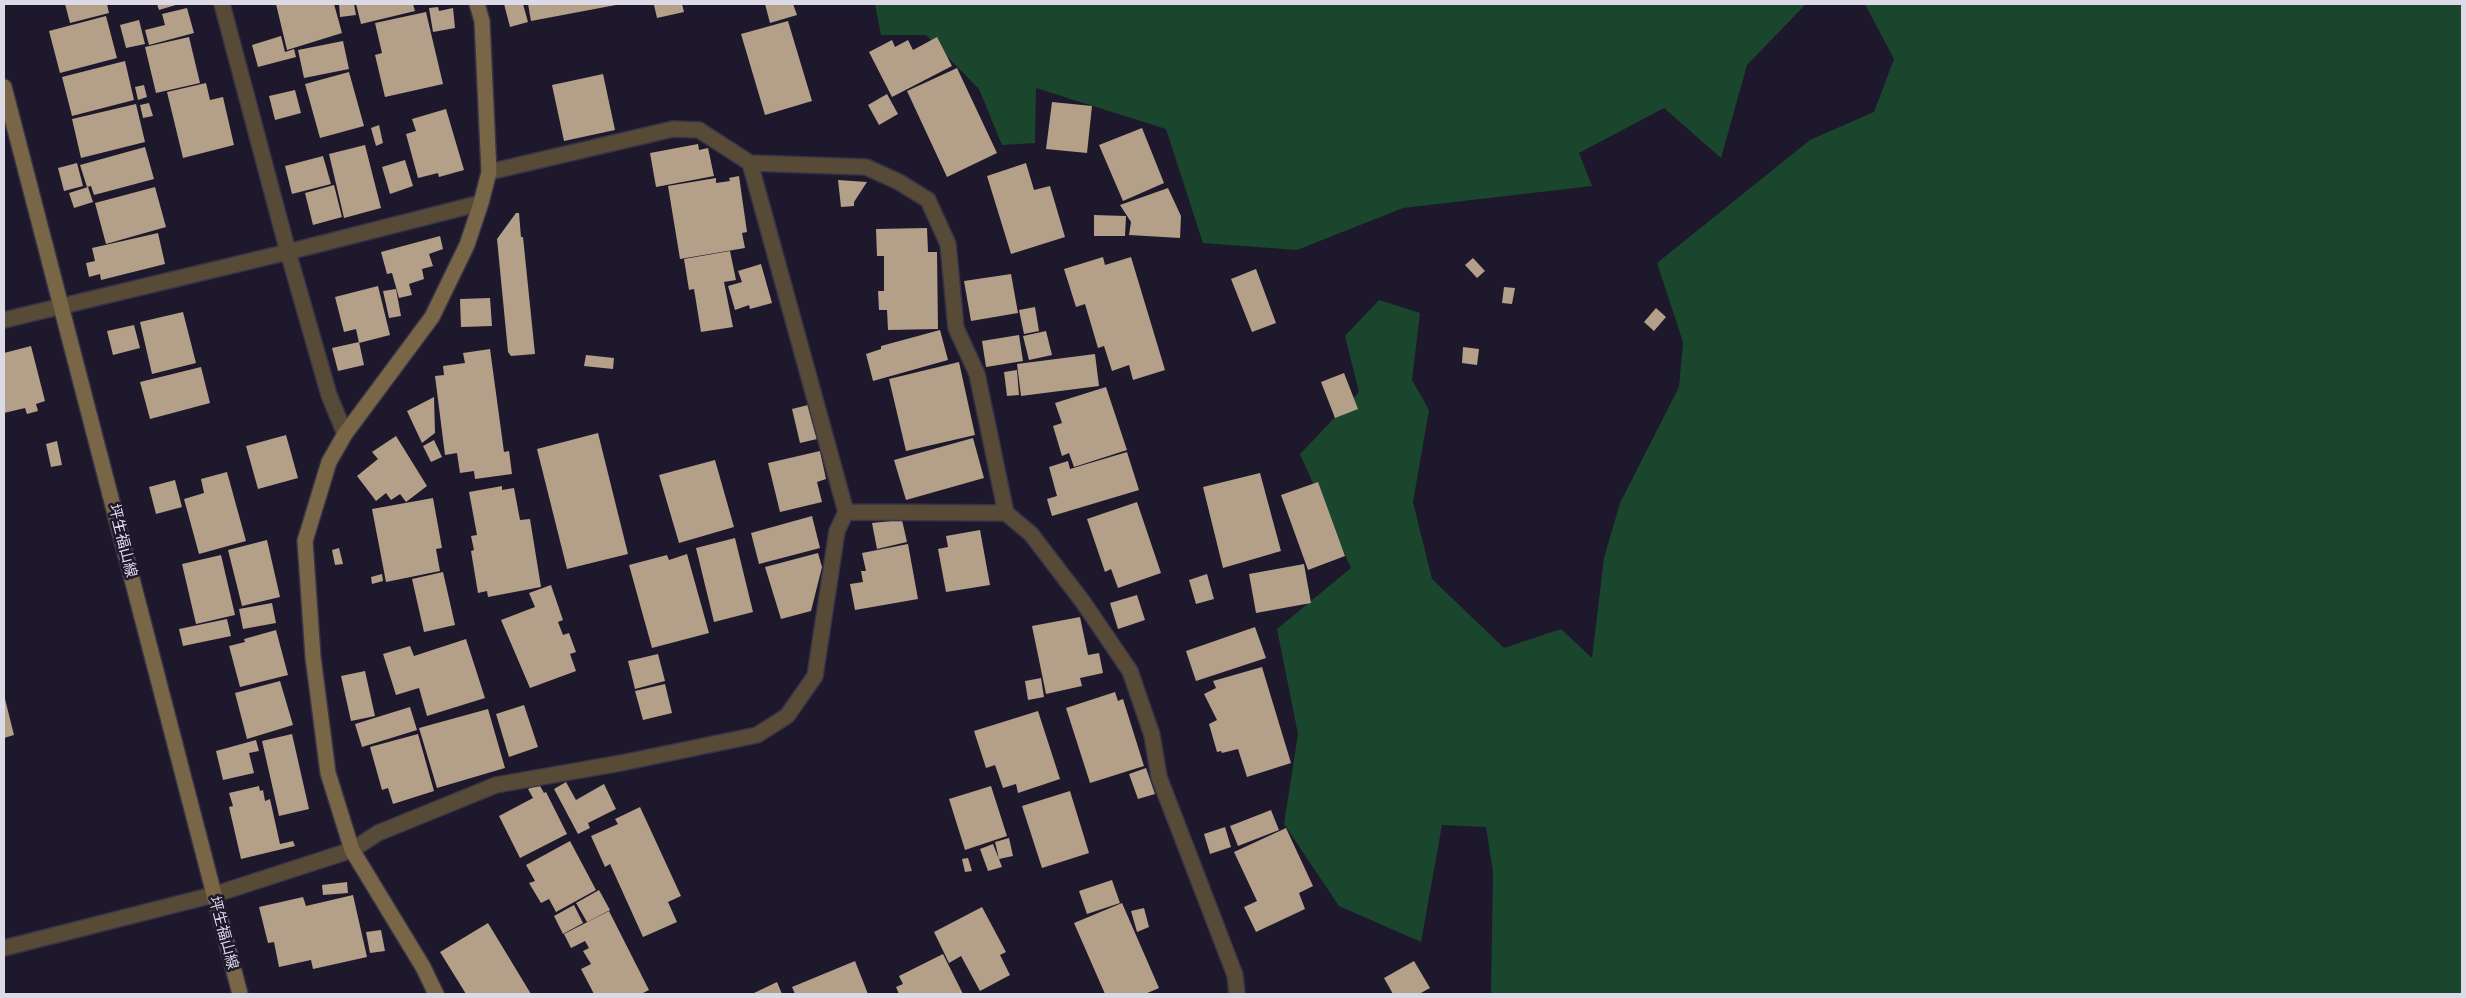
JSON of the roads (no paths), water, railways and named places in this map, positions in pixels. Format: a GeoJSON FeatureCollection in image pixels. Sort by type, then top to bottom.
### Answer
{"type":"FeatureCollection","features":[{"type":"Feature","properties":{"kind":"street"},"geometry":{"type":"LineString","coordinates":[[222,4],[288,252],[329,395],[345,434]]}},
{"type":"Feature","properties":{"kind":"street"},"geometry":{"type":"LineString","coordinates":[[436,994],[422,967],[352,850],[328,772],[313,657],[305,541],[329,462],[345,434],[432,317],[466,244],[481,203],[489,172],[482,21],[477,4]]}},
{"type":"Feature","properties":{"kind":"street","name":"坪生福山線"},"geometry":{"type":"LineString","coordinates":[[4,87],[240,994]]}},
{"type":"Feature","properties":{"kind":"street"},"geometry":{"type":"LineString","coordinates":[[489,172],[673,129],[699,130],[750,163],[866,166],[899,182],[928,200],[948,244],[956,328],[977,374],[1006,513],[1031,534],[1084,602],[1130,671],[1152,735],[1159,777],[1235,975],[1234,994]]}},
{"type":"Feature","properties":{"kind":"street"},"geometry":{"type":"LineString","coordinates":[[4,948],[213,895],[352,850],[378,833],[496,785],[621,763],[757,734],[787,716],[815,676],[836,532],[846,512],[750,163]]}},
{"type":"Feature","properties":{"kind":"street"},"geometry":{"type":"LineString","coordinates":[[4,320],[288,252],[481,203]]}},
{"type":"Feature","properties":{"kind":"street"},"geometry":{"type":"LineString","coordinates":[[846,512],[1006,513]]}}]}
